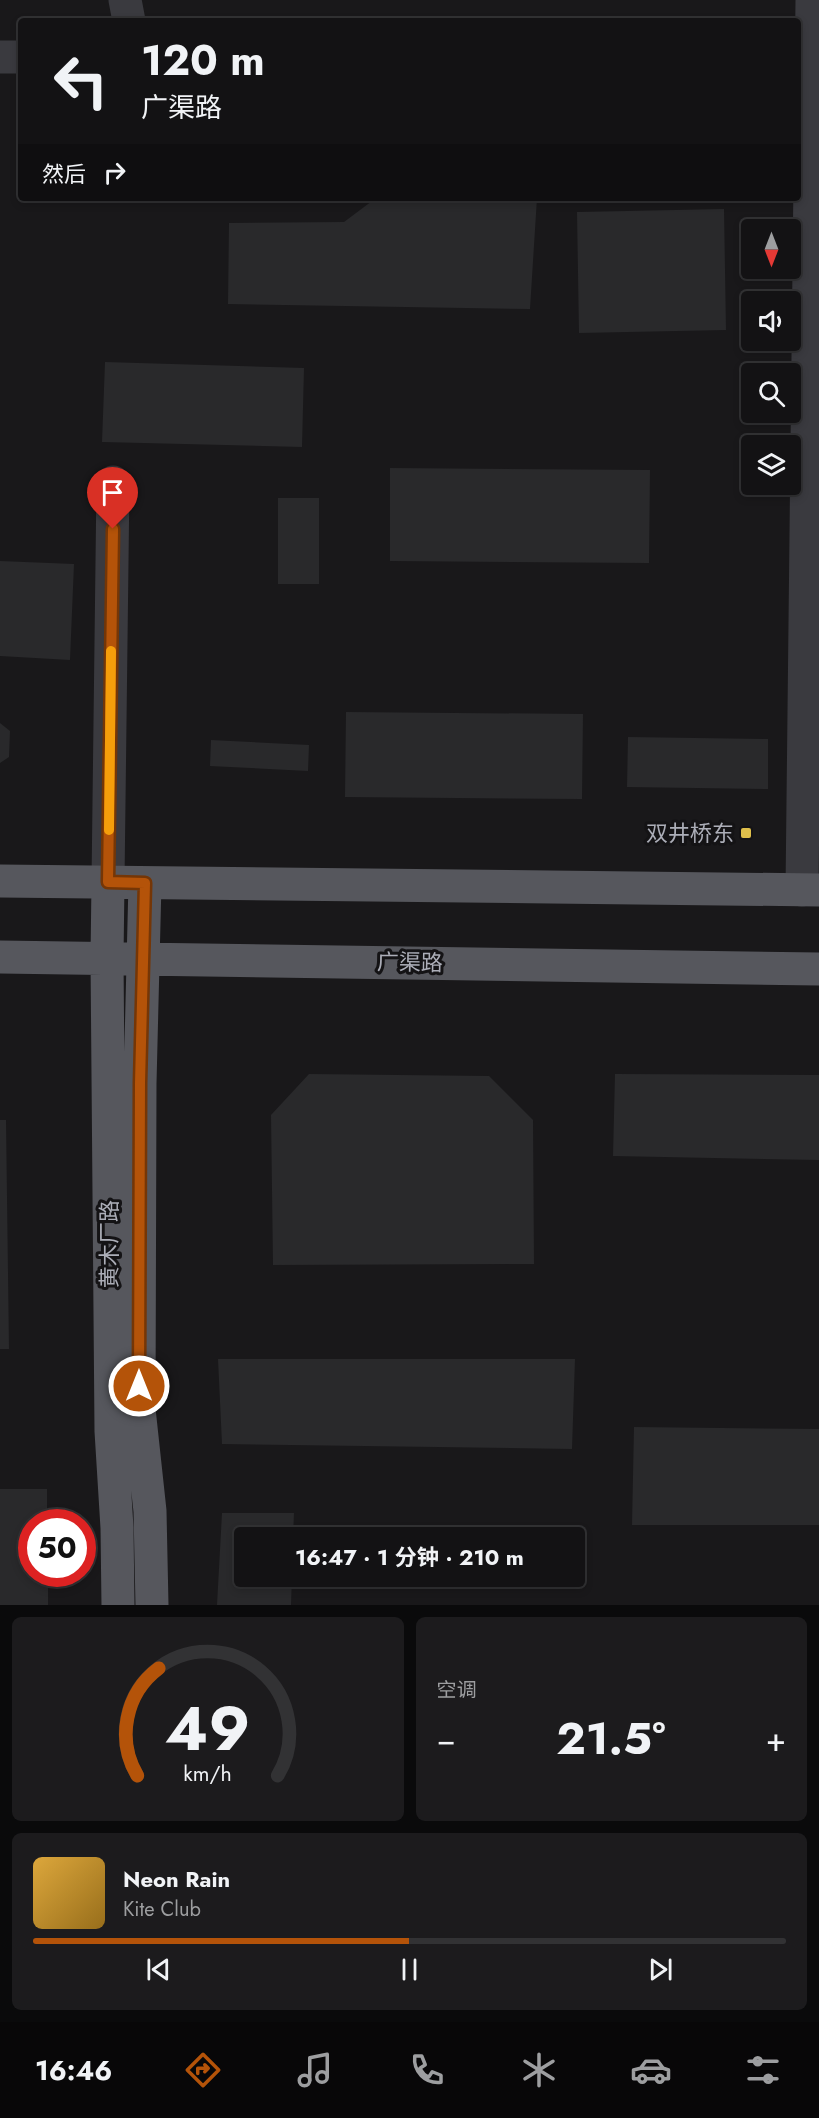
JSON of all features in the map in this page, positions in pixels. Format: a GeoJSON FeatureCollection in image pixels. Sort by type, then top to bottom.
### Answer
{"type":"FeatureCollection","features":[{"type":"Feature","properties":{"kind":"main road"},"geometry":{"type":"LineString","coordinates":[[0,881],[811,890]]}},
{"type":"Feature","properties":{"kind":"main road","name":"黄木厂路"},"geometry":{"type":"LineString","coordinates":[[108,882],[111,1431],[117,1528],[118,1605]]}},
{"type":"Feature","properties":{"kind":"main road","name":"黄木厂路"},"geometry":{"type":"LineString","coordinates":[[145,883],[140,1083],[139,1409],[150,1511],[152,1605]]}},
{"type":"Feature","properties":{"kind":"main road","name":"广渠路"},"geometry":{"type":"LineString","coordinates":[[0,957],[819,969]]}},
{"type":"Feature","properties":{"kind":"street"},"geometry":{"type":"LineString","coordinates":[[125,0],[128,18]]}},
{"type":"Feature","properties":{"kind":"street"},"geometry":{"type":"LineString","coordinates":[[811,890],[810,69],[812,0]]}},
{"type":"Feature","properties":{"kind":"street"},"geometry":{"type":"LineString","coordinates":[[0,57],[18,57]]}},
{"type":"Feature","properties":{"kind":"street"},"geometry":{"type":"LineString","coordinates":[[108,882],[114,482]]}},
{"type":"Feature","properties":{"kind":"building"},"geometry":{"type":"Polygon","coordinates":[[[372,201],[537,201],[530,309],[228,304],[229,223],[344,222],[372,201]]]}},
{"type":"Feature","properties":{"kind":"building"},"geometry":{"type":"Polygon","coordinates":[[[724,209],[726,330],[579,333],[577,212],[724,209]]]}},
{"type":"Feature","properties":{"kind":"building"},"geometry":{"type":"Polygon","coordinates":[[[105,362],[304,368],[302,447],[102,442],[105,362]]]}},
{"type":"Feature","properties":{"kind":"building"},"geometry":{"type":"Polygon","coordinates":[[[390,468],[650,470],[649,563],[390,561],[390,468]]]}},
{"type":"Feature","properties":{"kind":"building"},"geometry":{"type":"Polygon","coordinates":[[[278,498],[319,498],[319,584],[278,584],[278,498]]]}},
{"type":"Feature","properties":{"kind":"building"},"geometry":{"type":"Polygon","coordinates":[[[0,561],[74,564],[70,660],[0,656],[0,561]]]}},
{"type":"Feature","properties":{"kind":"building"},"geometry":{"type":"Polygon","coordinates":[[[346,712],[583,714],[582,799],[345,797],[346,712]]]}},
{"type":"Feature","properties":{"kind":"building"},"geometry":{"type":"Polygon","coordinates":[[[0,723],[10,731],[9,757],[0,763],[0,723]]]}},
{"type":"Feature","properties":{"kind":"building"},"geometry":{"type":"Polygon","coordinates":[[[628,737],[768,739],[768,789],[627,787],[628,737]]]}},
{"type":"Feature","properties":{"kind":"building"},"geometry":{"type":"Polygon","coordinates":[[[211,740],[309,745],[308,771],[210,766],[211,740]]]}},
{"type":"Feature","properties":{"kind":"building"},"geometry":{"type":"Polygon","coordinates":[[[309,1074],[489,1076],[533,1120],[534,1264],[273,1265],[271,1115],[309,1074]]]}},
{"type":"Feature","properties":{"kind":"building"},"geometry":{"type":"Polygon","coordinates":[[[615,1074],[819,1075],[819,1160],[613,1156],[615,1074]]]}},
{"type":"Feature","properties":{"kind":"building"},"geometry":{"type":"Polygon","coordinates":[[[0,1120],[6,1120],[9,1349],[0,1349],[0,1120]]]}},
{"type":"Feature","properties":{"kind":"building"},"geometry":{"type":"Polygon","coordinates":[[[218,1359],[575,1359],[572,1449],[222,1444],[218,1359]]]}},
{"type":"Feature","properties":{"kind":"building"},"geometry":{"type":"Polygon","coordinates":[[[634,1427],[819,1429],[819,1525],[632,1525],[634,1427]]]}},
{"type":"Feature","properties":{"kind":"building"},"geometry":{"type":"Polygon","coordinates":[[[0,1489],[47,1489],[47,1509],[18,1509],[18,1587],[48,1587],[48,1605],[0,1605],[0,1489]]]}},
{"type":"Feature","properties":{"kind":"building"},"geometry":{"type":"Polygon","coordinates":[[[222,1513],[294,1513],[293,1527],[234,1527],[234,1587],[292,1587],[291,1605],[217,1605],[222,1513]]]}},
{"type":"Feature","properties":{"kind":"slow traffic"},"geometry":{"type":"LineString","coordinates":[[109,830],[111,651]]}},
{"type":"Feature","properties":{"kind":"place","name":"双井桥东"},"geometry":{"type":"Point","coordinates":[746,833]}},
{"type":"Feature","properties":{"kind":"route"},"geometry":{"type":"LineString","coordinates":[[113,529],[108,882],[145,883],[140,1083],[139,1386]]}}]}
